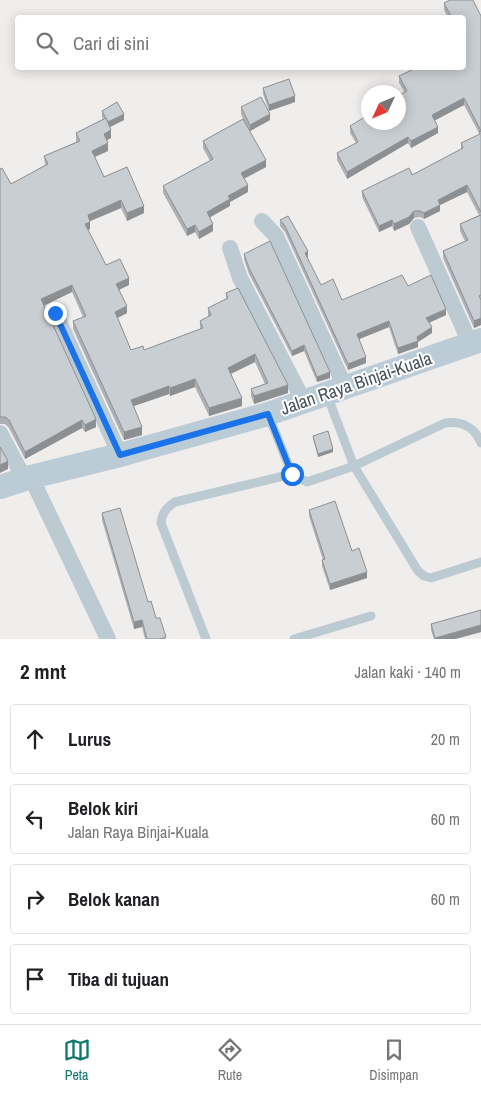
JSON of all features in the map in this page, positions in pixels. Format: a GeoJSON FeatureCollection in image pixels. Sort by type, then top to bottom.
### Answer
{"type":"FeatureCollection","features":[{"type":"Feature","properties":{"kind":"main road","name":"Jalan Raya Binjai-Kuala"},"geometry":{"type":"LineString","coordinates":[[0,488],[28,478],[268,414],[476,342]]}},
{"type":"Feature","properties":{"kind":"street"},"geometry":{"type":"LineString","coordinates":[[262,221],[276,236],[336,390]]}},
{"type":"Feature","properties":{"kind":"street"},"geometry":{"type":"LineString","coordinates":[[418,227],[476,342]]}},
{"type":"Feature","properties":{"kind":"street"},"geometry":{"type":"LineString","coordinates":[[230,248],[240,278],[304,402]]}},
{"type":"Feature","properties":{"kind":"street"},"geometry":{"type":"LineString","coordinates":[[55,313],[120,455]]}},
{"type":"Feature","properties":{"kind":"street"},"geometry":{"type":"LineString","coordinates":[[0,433],[28,478],[108,639]]}},
{"type":"Feature","properties":{"kind":"lane"},"geometry":{"type":"LineString","coordinates":[[336,390],[354,466],[418,571],[424,576],[431,578],[481,562]]}},
{"type":"Feature","properties":{"kind":"lane"},"geometry":{"type":"LineString","coordinates":[[268,414],[292,474],[307,482],[354,466],[445,423],[456,422],[464,424],[472,430],[481,443]]}},
{"type":"Feature","properties":{"kind":"lane"},"geometry":{"type":"LineString","coordinates":[[206,639],[161,524],[166,507],[175,502],[292,474]]}},
{"type":"Feature","properties":{"kind":"lane"},"geometry":{"type":"LineString","coordinates":[[294,639],[371,616]]}},
{"type":"Feature","properties":{"kind":"building"},"geometry":{"type":"Polygon","coordinates":[[[450,0],[473,0],[481,16],[481,131],[464,98],[432,115],[438,127],[411,141],[408,137],[347,172],[337,153],[358,142],[350,126],[361,119],[361,130],[406,130],[407,91],[406,85],[404,85],[399,76],[412,70],[466,70],[466,15],[450,15],[444,3],[450,0]]]}},
{"type":"Feature","properties":{"kind":"building"},"geometry":{"type":"Polygon","coordinates":[[[289,79],[295,96],[269,105],[263,88],[289,79]]]}},
{"type":"Feature","properties":{"kind":"building"},"geometry":{"type":"Polygon","coordinates":[[[261,97],[270,114],[250,125],[241,107],[261,97]]]}},
{"type":"Feature","properties":{"kind":"building"},"geometry":{"type":"Polygon","coordinates":[[[117,102],[124,114],[108,122],[102,111],[117,102]]]}},
{"type":"Feature","properties":{"kind":"building"},"geometry":{"type":"Polygon","coordinates":[[[106,118],[111,130],[104,134],[108,143],[92,151],[104,177],[127,167],[144,206],[127,213],[121,200],[88,215],[90,222],[85,224],[106,265],[120,259],[129,278],[116,284],[127,306],[115,312],[131,350],[143,346],[144,350],[203,328],[200,321],[211,315],[208,308],[228,298],[226,293],[238,288],[288,385],[254,396],[251,389],[268,383],[255,354],[228,368],[242,398],[209,408],[195,379],[170,388],[169,386],[131,400],[142,427],[124,432],[73,321],[86,316],[72,285],[41,299],[96,419],[85,425],[82,420],[25,452],[9,420],[5,417],[0,417],[0,169],[2,168],[11,184],[48,164],[44,156],[80,141],[76,133],[106,118]]]}},
{"type":"Feature","properties":{"kind":"building"},"geometry":{"type":"Polygon","coordinates":[[[243,119],[266,160],[241,173],[248,185],[228,196],[230,199],[207,212],[213,224],[199,232],[195,225],[187,229],[163,186],[213,159],[203,141],[243,119]]]}},
{"type":"Feature","properties":{"kind":"building"},"geometry":{"type":"Polygon","coordinates":[[[481,131],[481,212],[467,185],[438,200],[440,205],[424,213],[414,211],[409,217],[394,224],[392,220],[379,226],[362,191],[409,168],[412,175],[463,148],[461,143],[480,134],[479,132],[481,131]]]}},
{"type":"Feature","properties":{"kind":"building"},"geometry":{"type":"Polygon","coordinates":[[[481,215],[481,295],[479,296],[481,300],[481,318],[474,321],[443,251],[468,240],[460,224],[481,215]]]}},
{"type":"Feature","properties":{"kind":"building"},"geometry":{"type":"Polygon","coordinates":[[[288,216],[308,251],[305,253],[321,285],[333,279],[342,300],[402,275],[408,286],[431,275],[446,309],[426,318],[432,327],[417,337],[418,341],[398,348],[389,321],[357,334],[366,357],[348,364],[285,226],[280,220],[288,216]]]}},
{"type":"Feature","properties":{"kind":"building"},"geometry":{"type":"Polygon","coordinates":[[[270,241],[330,372],[317,377],[304,345],[292,351],[249,268],[244,254],[270,241]]]}},
{"type":"Feature","properties":{"kind":"building"},"geometry":{"type":"Polygon","coordinates":[[[328,431],[333,449],[318,454],[313,436],[328,431]]]}},
{"type":"Feature","properties":{"kind":"building"},"geometry":{"type":"Polygon","coordinates":[[[0,447],[8,461],[0,465],[0,447]]]}},
{"type":"Feature","properties":{"kind":"building"},"geometry":{"type":"Polygon","coordinates":[[[335,501],[352,551],[359,548],[367,572],[330,584],[322,560],[325,559],[309,510],[335,501]]]}},
{"type":"Feature","properties":{"kind":"building"},"geometry":{"type":"Polygon","coordinates":[[[120,508],[148,602],[151,601],[156,618],[160,618],[166,637],[160,639],[147,639],[142,620],[134,622],[102,513],[120,508]]]}},
{"type":"Feature","properties":{"kind":"building"},"geometry":{"type":"Polygon","coordinates":[[[481,610],[481,625],[435,638],[431,624],[481,610]]]}},
{"type":"Feature","properties":{"kind":"route"},"geometry":{"type":"LineString","coordinates":[[55,313],[120,455],[268,414],[292,474]]}}]}
